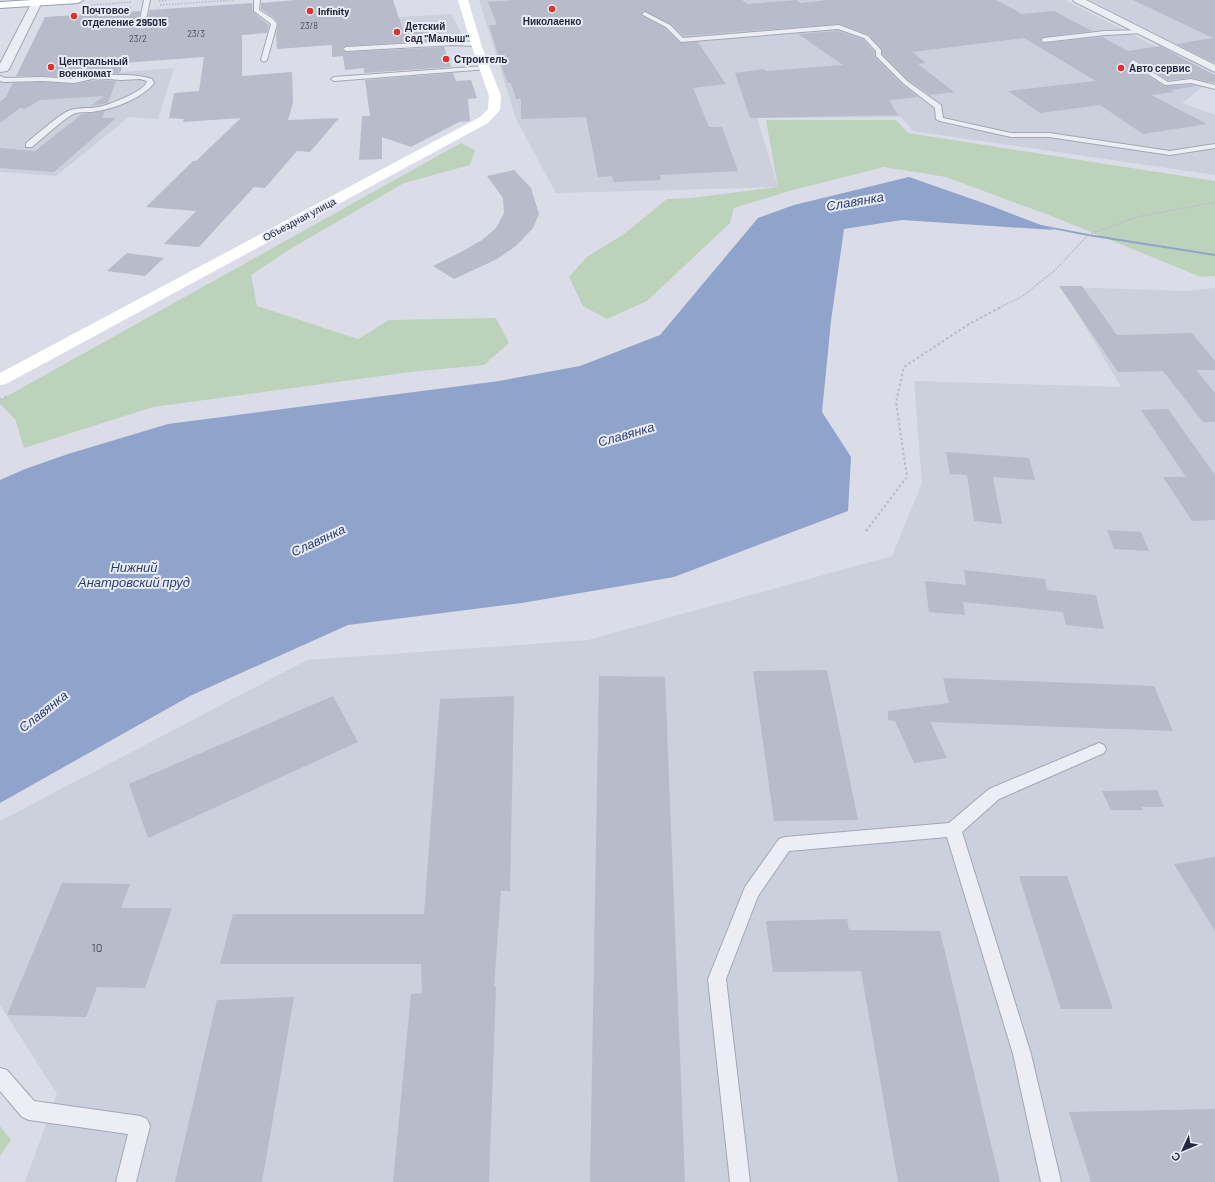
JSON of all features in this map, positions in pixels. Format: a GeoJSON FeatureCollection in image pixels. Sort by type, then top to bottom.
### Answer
{"type":"FeatureCollection","features":[{"type":"Feature","properties":{"kind":"main road","name":"Объездная улица"},"geometry":{"type":"LineString","coordinates":[[0,380],[484,120],[494,110],[495,96],[477,46],[463,0]]}},
{"type":"Feature","properties":{"kind":"main road"},"geometry":{"type":"LineString","coordinates":[[0,5],[37,2],[82,2]]}},
{"type":"Feature","properties":{"kind":"street"},"geometry":{"type":"LineString","coordinates":[[1078,0],[1215,69]]}},
{"type":"Feature","properties":{"kind":"street"},"geometry":{"type":"LineString","coordinates":[[1,75],[37,2]]}},
{"type":"Feature","properties":{"kind":"lane"},"geometry":{"type":"LineString","coordinates":[[257,0],[256,10],[274,24],[264,60]]}},
{"type":"Feature","properties":{"kind":"lane"},"geometry":{"type":"LineString","coordinates":[[143,20],[147,2]]}},
{"type":"Feature","properties":{"kind":"lane"},"geometry":{"type":"LineString","coordinates":[[645,14],[668,26],[681,40],[840,26],[866,37],[879,51],[878,55],[905,82],[938,107],[940,119],[968,126],[1010,135],[1049,135],[1170,153],[1215,146]]}},
{"type":"Feature","properties":{"kind":"lane"},"geometry":{"type":"LineString","coordinates":[[1044,40],[1105,33],[1141,32]]}},
{"type":"Feature","properties":{"kind":"lane"},"geometry":{"type":"LineString","coordinates":[[348,51],[477,46]]}},
{"type":"Feature","properties":{"kind":"lane"},"geometry":{"type":"LineString","coordinates":[[1133,62],[1167,84],[1191,81],[1215,87]]}},
{"type":"Feature","properties":{"kind":"lane"},"geometry":{"type":"LineString","coordinates":[[334,79],[486,68]]}},
{"type":"Feature","properties":{"kind":"lane"},"geometry":{"type":"LineString","coordinates":[[1,75],[4,80],[42,79],[74,81],[96,76],[121,78],[140,77],[150,80],[151,83],[148,87],[110,106],[70,113],[29,145]]}},
{"type":"Feature","properties":{"kind":"lane"},"geometry":{"type":"LineString","coordinates":[[740,1182],[717,979],[751,892],[785,844],[953,830],[994,794],[1099,749]]}},
{"type":"Feature","properties":{"kind":"lane"},"geometry":{"type":"LineString","coordinates":[[953,830],[1022,1054],[1051,1182]]}},
{"type":"Feature","properties":{"kind":"lane"},"geometry":{"type":"LineString","coordinates":[[0,1077],[29,1110],[140,1126],[126,1182]]}},
{"type":"Feature","properties":{"kind":"path"},"geometry":{"type":"LineString","coordinates":[[85,10],[167,0]]}},
{"type":"Feature","properties":{"kind":"path"},"geometry":{"type":"LineString","coordinates":[[82,2],[234,0]]}},
{"type":"Feature","properties":{"kind":"path"},"geometry":{"type":"LineString","coordinates":[[866,531],[907,477],[896,402],[904,367],[969,324],[1023,296],[1055,270],[1088,235],[1137,217],[1215,202]]}},
{"type":"Feature","properties":{"kind":"shaded area"},"geometry":{"type":"Polygon","coordinates":[[[479,0],[1065,0],[1215,77],[1182,103],[1215,115],[1215,175],[913,131],[901,117],[757,118],[778,187],[556,193],[516,119],[479,0]]]}},
{"type":"Feature","properties":{"kind":"shaded area"},"geometry":{"type":"Polygon","coordinates":[[[1090,0],[1215,0],[1215,64],[1090,0]]]}},
{"type":"Feature","properties":{"kind":"shaded area","name":"Детский сад \"Малыш\""},"geometry":{"type":"Polygon","coordinates":[[[451,14],[466,42],[458,44],[336,53],[333,21],[451,14]]]}},
{"type":"Feature","properties":{"kind":"shaded area"},"geometry":{"type":"Polygon","coordinates":[[[174,68],[158,119],[129,117],[56,176],[0,172],[0,77],[72,76],[174,68]]]}},
{"type":"Feature","properties":{"kind":"shaded area"},"geometry":{"type":"Polygon","coordinates":[[[1062,287],[1186,291],[1215,288],[1215,1182],[25,1182],[57,1094],[0,1005],[0,821],[307,660],[588,640],[892,556],[922,483],[914,381],[1121,387],[1062,287]]]}},
{"type":"Feature","properties":{"kind":"green space"},"geometry":{"type":"Polygon","coordinates":[[[766,120],[896,120],[908,133],[1215,181],[1215,276],[1201,277],[1054,217],[946,177],[884,167],[793,190],[734,208],[730,223],[647,301],[607,319],[583,306],[569,277],[587,257],[624,234],[667,199],[691,198],[778,187],[766,120]]]}},
{"type":"Feature","properties":{"kind":"green space"},"geometry":{"type":"Polygon","coordinates":[[[461,143],[475,150],[470,165],[404,183],[287,251],[251,275],[257,306],[358,339],[389,320],[496,318],[509,343],[484,365],[410,372],[153,407],[24,448],[15,419],[0,404],[0,400],[461,143]]]}},
{"type":"Feature","properties":{"kind":"green space"},"geometry":{"type":"Polygon","coordinates":[[[0,1126],[11,1140],[0,1156],[0,1126]]]}},
{"type":"Feature","properties":{"kind":"water","name":"Нижний Анатровский пруд"},"geometry":{"type":"Polygon","coordinates":[[[909,177],[1054,230],[902,220],[844,229],[831,321],[822,412],[851,457],[848,511],[674,577],[522,603],[348,625],[190,696],[0,803],[0,480],[25,469],[68,454],[168,424],[499,381],[580,366],[660,335],[758,218],[794,205],[909,177]]]}},
{"type":"Feature","properties":{"kind":"building"},"geometry":{"type":"Polygon","coordinates":[[[296,0],[393,0],[404,33],[438,30],[442,40],[346,46],[342,48],[342,50],[346,52],[444,47],[451,67],[364,73],[364,68],[345,70],[343,56],[332,57],[332,45],[277,49],[276,34],[278,23],[274,18],[261,9],[261,3],[296,0]]]}},
{"type":"Feature","properties":{"kind":"building"},"geometry":{"type":"Polygon","coordinates":[[[516,0],[742,0],[747,4],[797,0],[800,3],[828,0],[996,0],[1022,14],[1054,11],[1092,31],[1044,37],[1040,40],[1043,43],[1102,37],[1128,51],[1160,46],[1215,75],[1215,83],[1191,78],[1168,80],[1134,59],[1130,60],[1130,64],[1164,86],[1196,86],[1171,90],[1175,92],[1151,95],[1207,124],[1143,134],[1100,105],[1040,113],[1008,91],[1096,81],[1024,38],[912,52],[926,63],[918,64],[954,92],[930,95],[908,80],[882,54],[882,49],[869,35],[840,24],[684,36],[671,24],[644,11],[641,14],[642,16],[665,28],[680,43],[698,42],[726,84],[693,88],[709,127],[722,127],[738,171],[660,175],[661,180],[614,182],[612,176],[598,177],[586,117],[521,119],[521,99],[516,99],[511,83],[508,83],[501,65],[489,25],[497,25],[488,2],[516,0]]]}},
{"type":"Feature","properties":{"kind":"building"},"geometry":{"type":"Polygon","coordinates":[[[1133,0],[1215,0],[1215,62],[1212,62],[1176,44],[1213,38],[1133,0]]]}},
{"type":"Feature","properties":{"kind":"building"},"geometry":{"type":"Polygon","coordinates":[[[252,3],[253,12],[269,25],[267,33],[242,35],[242,76],[292,72],[293,103],[288,120],[339,118],[310,152],[297,151],[265,188],[254,187],[199,247],[164,244],[196,211],[146,207],[193,161],[196,161],[241,118],[183,122],[184,119],[169,118],[174,93],[199,91],[204,57],[122,63],[121,71],[119,73],[97,73],[74,77],[16,76],[45,17],[140,11],[139,21],[144,23],[147,20],[150,10],[252,3]]]}},
{"type":"Feature","properties":{"kind":"building"},"geometry":{"type":"Polygon","coordinates":[[[838,31],[863,39],[874,52],[875,57],[902,84],[918,97],[889,100],[898,115],[750,118],[735,73],[764,69],[766,71],[843,65],[798,34],[838,31]]]}},
{"type":"Feature","properties":{"kind":"building"},"geometry":{"type":"Polygon","coordinates":[[[453,73],[456,81],[471,80],[477,98],[468,99],[470,121],[459,122],[411,147],[382,137],[382,159],[359,160],[362,116],[370,116],[365,80],[453,73]]]}},
{"type":"Feature","properties":{"kind":"building"},"geometry":{"type":"Polygon","coordinates":[[[97,80],[116,81],[108,103],[91,106],[104,96],[40,100],[25,109],[20,108],[0,123],[0,102],[6,97],[13,83],[42,82],[74,84],[97,80]]]}},
{"type":"Feature","properties":{"kind":"building"},"geometry":{"type":"Polygon","coordinates":[[[105,111],[102,118],[116,118],[54,172],[0,168],[0,148],[35,151],[82,114],[105,111]]]}},
{"type":"Feature","properties":{"kind":"building"},"geometry":{"type":"Polygon","coordinates":[[[514,170],[531,188],[539,214],[533,228],[516,246],[497,259],[454,279],[433,266],[482,240],[496,228],[504,213],[503,198],[487,176],[514,170]]]}},
{"type":"Feature","properties":{"kind":"building"},"geometry":{"type":"Polygon","coordinates":[[[127,253],[164,258],[145,276],[107,271],[127,253]]]}},
{"type":"Feature","properties":{"kind":"building"},"geometry":{"type":"Polygon","coordinates":[[[1059,286],[1082,286],[1117,335],[1192,333],[1215,361],[1215,370],[1196,370],[1215,393],[1215,422],[1203,422],[1163,371],[1118,372],[1059,286]]]}},
{"type":"Feature","properties":{"kind":"building"},"geometry":{"type":"Polygon","coordinates":[[[1168,409],[1215,475],[1215,520],[1192,521],[1163,477],[1186,477],[1141,410],[1168,409]]]}},
{"type":"Feature","properties":{"kind":"building"},"geometry":{"type":"Polygon","coordinates":[[[946,452],[1029,458],[1035,480],[993,477],[1002,524],[974,521],[967,475],[950,474],[946,452]]]}},
{"type":"Feature","properties":{"kind":"building"},"geometry":{"type":"Polygon","coordinates":[[[1107,530],[1141,532],[1149,551],[1114,549],[1107,530]]]}},
{"type":"Feature","properties":{"kind":"building"},"geometry":{"type":"Polygon","coordinates":[[[964,570],[1045,579],[1047,590],[1096,595],[1104,629],[1066,625],[1063,612],[963,602],[965,615],[929,612],[925,581],[966,585],[964,570]]]}},
{"type":"Feature","properties":{"kind":"building"},"geometry":{"type":"Polygon","coordinates":[[[827,670],[858,820],[774,821],[753,671],[827,670]]]}},
{"type":"Feature","properties":{"kind":"building"},"geometry":{"type":"Polygon","coordinates":[[[599,676],[665,677],[685,1182],[590,1182],[599,676]]]}},
{"type":"Feature","properties":{"kind":"building"},"geometry":{"type":"Polygon","coordinates":[[[943,678],[1154,686],[1173,731],[930,722],[947,758],[914,763],[895,721],[888,720],[888,711],[949,703],[943,678]]]}},
{"type":"Feature","properties":{"kind":"building"},"geometry":{"type":"Polygon","coordinates":[[[333,696],[358,742],[148,838],[129,784],[333,696]]]}},
{"type":"Feature","properties":{"kind":"building"},"geometry":{"type":"Polygon","coordinates":[[[514,696],[510,891],[501,891],[494,987],[496,987],[489,1182],[393,1182],[411,994],[422,993],[421,964],[220,964],[233,914],[424,914],[440,699],[514,696]]]}},
{"type":"Feature","properties":{"kind":"building"},"geometry":{"type":"Polygon","coordinates":[[[1157,790],[1164,807],[1142,807],[1143,810],[1111,810],[1102,791],[1157,790]]]}},
{"type":"Feature","properties":{"kind":"building"},"geometry":{"type":"Polygon","coordinates":[[[1215,857],[1215,931],[1174,864],[1215,857]]]}},
{"type":"Feature","properties":{"kind":"building"},"geometry":{"type":"Polygon","coordinates":[[[1019,876],[1067,876],[1113,1009],[1061,1009],[1019,876]]]}},
{"type":"Feature","properties":{"kind":"building"},"geometry":{"type":"Polygon","coordinates":[[[62,883],[130,884],[121,908],[172,908],[145,988],[97,987],[86,1017],[7,1015],[62,883]]]}},
{"type":"Feature","properties":{"kind":"building"},"geometry":{"type":"Polygon","coordinates":[[[847,919],[849,930],[940,931],[1000,1182],[898,1182],[861,971],[773,972],[766,921],[847,919]]]}},
{"type":"Feature","properties":{"kind":"building"},"geometry":{"type":"Polygon","coordinates":[[[294,997],[262,1182],[175,1182],[217,1000],[294,997]]]}},
{"type":"Feature","properties":{"kind":"building"},"geometry":{"type":"Polygon","coordinates":[[[1215,1109],[1215,1182],[1091,1182],[1069,1112],[1215,1109]]]}},
{"type":"Feature","properties":{"kind":"waterway","name":"Славянка"},"geometry":{"type":"LineString","coordinates":[[1038,225],[1088,235],[1215,255]]}},
{"type":"Feature","properties":{"kind":"place","name":"Николаенко"},"geometry":{"type":"Point","coordinates":[552,9]}},
{"type":"Feature","properties":{"kind":"place","name":"Infinity"},"geometry":{"type":"Point","coordinates":[310,11]}},
{"type":"Feature","properties":{"kind":"place","name":"Почтовое отделение 295015"},"geometry":{"type":"Point","coordinates":[74,16]}},
{"type":"Feature","properties":{"kind":"place","name":"Детский сад \"Малыш\""},"geometry":{"type":"Point","coordinates":[397,32]}},
{"type":"Feature","properties":{"kind":"place","name":"Строитель"},"geometry":{"type":"Point","coordinates":[446,59]}},
{"type":"Feature","properties":{"kind":"place","name":"Центральный военкомат"},"geometry":{"type":"Point","coordinates":[51,67]}},
{"type":"Feature","properties":{"kind":"place","name":"Авто сервис"},"geometry":{"type":"Point","coordinates":[1121,68]}}]}
